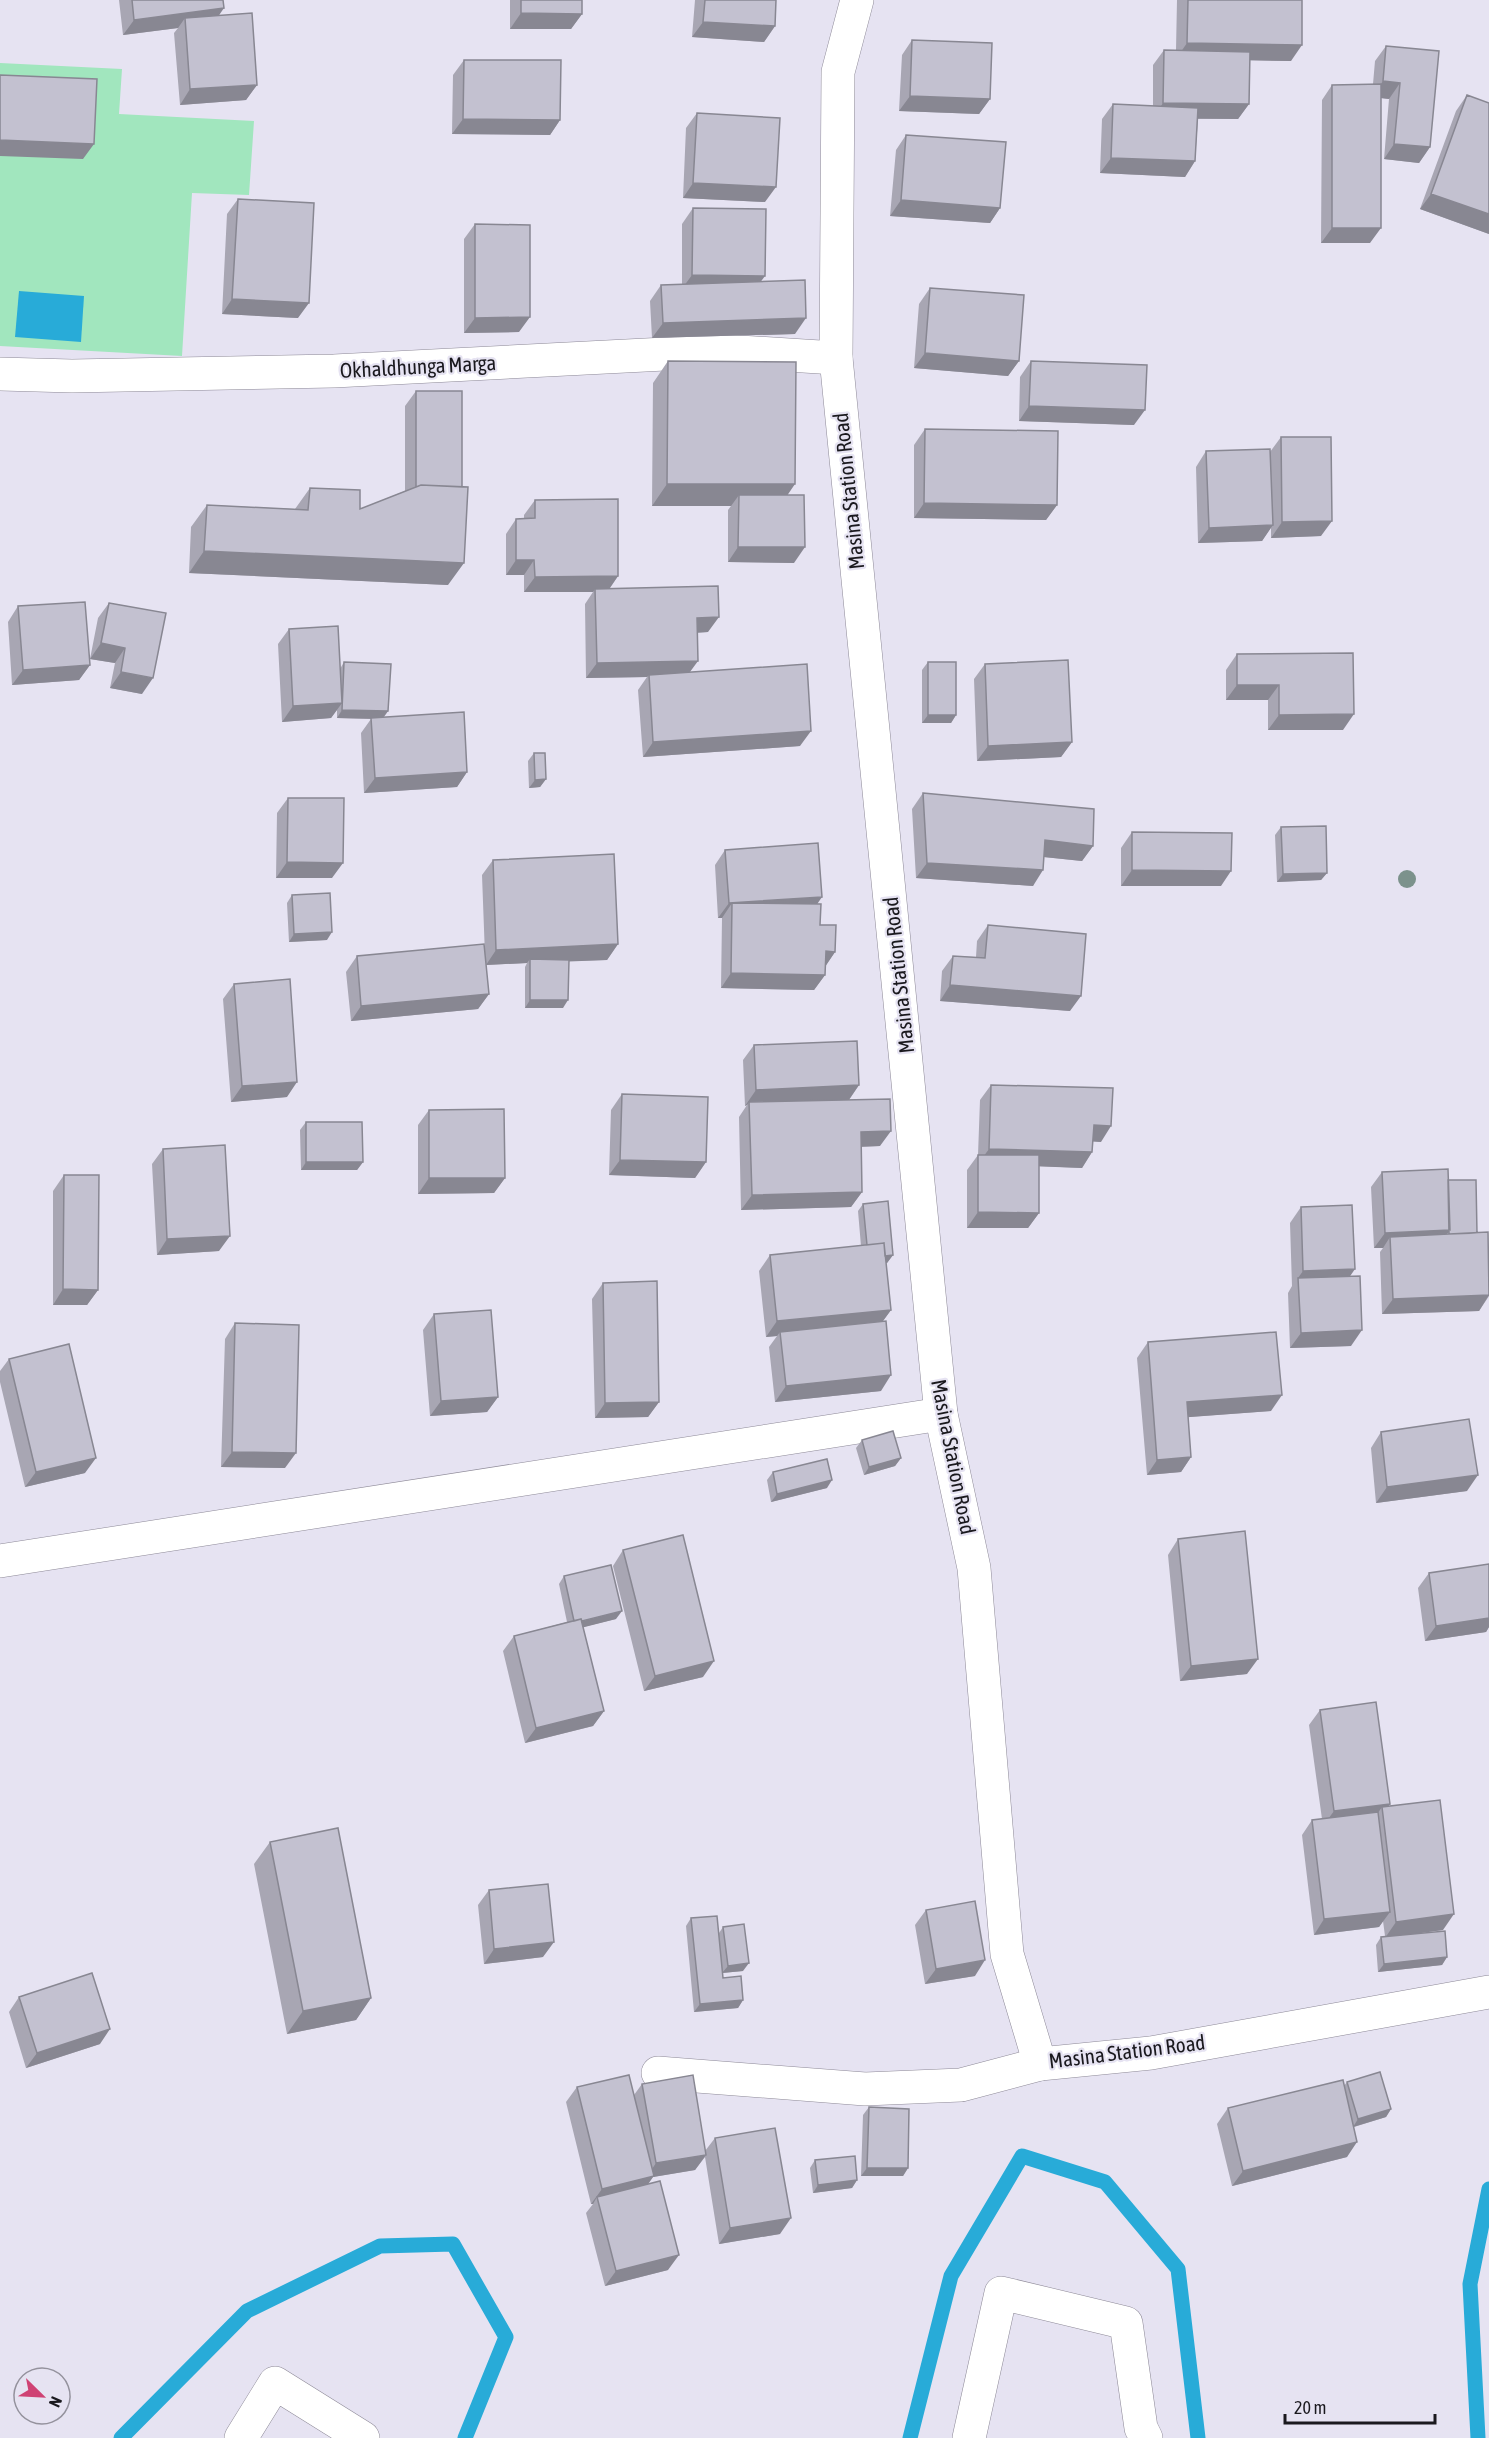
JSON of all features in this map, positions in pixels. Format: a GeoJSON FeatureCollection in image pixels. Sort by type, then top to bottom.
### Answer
{"type":"FeatureCollection","features":[{"type":"Feature","properties":{"kind":"street","name":"Masina Station Road"},"geometry":{"type":"LineString","coordinates":[[857,0],[838,72],[836,358],[941,1414],[974,1568],[1007,1954],[1040,2064],[1151,2053],[1489,1992]]}},
{"type":"Feature","properties":{"kind":"street","name":"Okhaldhunga Marga"},"geometry":{"type":"LineString","coordinates":[[0,374],[72,376],[334,371],[724,351],[836,358]]}},
{"type":"Feature","properties":{"kind":"street"},"geometry":{"type":"LineString","coordinates":[[0,1561],[941,1414]]}},
{"type":"Feature","properties":{"kind":"street"},"geometry":{"type":"LineString","coordinates":[[658,2073],[865,2090],[961,2085],[1040,2064]]}},
{"type":"Feature","properties":{"kind":"street"},"geometry":{"type":"LineString","coordinates":[[969,2438],[1000,2293],[1126,2323],[1141,2428],[1146,2438]]}},
{"type":"Feature","properties":{"kind":"street"},"geometry":{"type":"LineString","coordinates":[[241,2438],[275,2383],[363,2438]]}},
{"type":"Feature","properties":{"kind":"green space"},"geometry":{"type":"Polygon","coordinates":[[[0,63],[122,69],[119,114],[254,121],[249,195],[192,193],[182,356],[0,346],[0,63]]]}},
{"type":"Feature","properties":{"kind":"water"},"geometry":{"type":"Polygon","coordinates":[[[19,291],[84,296],[81,342],[15,337],[19,291]]]}},
{"type":"Feature","properties":{"kind":"building"},"geometry":{"type":"Polygon","coordinates":[[[132,0],[223,0],[224,8],[134,20],[132,0]]]}},
{"type":"Feature","properties":{"kind":"building"},"geometry":{"type":"Polygon","coordinates":[[[521,0],[582,0],[582,14],[521,13],[521,0]]]}},
{"type":"Feature","properties":{"kind":"building"},"geometry":{"type":"Polygon","coordinates":[[[705,0],[776,0],[775,26],[703,22],[705,0]]]}},
{"type":"Feature","properties":{"kind":"building"},"geometry":{"type":"Polygon","coordinates":[[[1188,0],[1302,0],[1302,45],[1187,43],[1188,0]]]}},
{"type":"Feature","properties":{"kind":"building"},"geometry":{"type":"Polygon","coordinates":[[[252,13],[257,85],[190,89],[185,18],[252,13]]]}},
{"type":"Feature","properties":{"kind":"building"},"geometry":{"type":"Polygon","coordinates":[[[912,40],[992,43],[990,99],[910,96],[912,40]]]}},
{"type":"Feature","properties":{"kind":"building"},"geometry":{"type":"Polygon","coordinates":[[[1386,46],[1439,51],[1430,147],[1394,144],[1400,83],[1383,81],[1386,46]]]}},
{"type":"Feature","properties":{"kind":"building"},"geometry":{"type":"Polygon","coordinates":[[[1164,50],[1250,52],[1249,104],[1163,103],[1164,50]]]}},
{"type":"Feature","properties":{"kind":"building"},"geometry":{"type":"Polygon","coordinates":[[[464,60],[561,60],[560,120],[463,119],[464,60]]]}},
{"type":"Feature","properties":{"kind":"building"},"geometry":{"type":"Polygon","coordinates":[[[0,75],[97,79],[94,144],[0,140],[0,75]]]}},
{"type":"Feature","properties":{"kind":"building"},"geometry":{"type":"Polygon","coordinates":[[[1381,84],[1381,228],[1332,228],[1332,85],[1381,84]]]}},
{"type":"Feature","properties":{"kind":"building"},"geometry":{"type":"Polygon","coordinates":[[[1467,95],[1489,103],[1489,214],[1431,194],[1467,95]]]}},
{"type":"Feature","properties":{"kind":"building"},"geometry":{"type":"Polygon","coordinates":[[[1113,104],[1198,108],[1195,161],[1111,158],[1113,104]]]}},
{"type":"Feature","properties":{"kind":"building"},"geometry":{"type":"Polygon","coordinates":[[[697,113],[780,118],[776,187],[693,183],[697,113]]]}},
{"type":"Feature","properties":{"kind":"building"},"geometry":{"type":"Polygon","coordinates":[[[906,135],[1006,142],[1000,208],[901,200],[906,135]]]}},
{"type":"Feature","properties":{"kind":"building"},"geometry":{"type":"Polygon","coordinates":[[[238,199],[314,203],[309,303],[232,299],[238,199]]]}},
{"type":"Feature","properties":{"kind":"building"},"geometry":{"type":"Polygon","coordinates":[[[693,208],[766,209],[765,276],[692,275],[693,208]]]}},
{"type":"Feature","properties":{"kind":"building"},"geometry":{"type":"Polygon","coordinates":[[[475,224],[530,225],[530,317],[475,318],[475,224]]]}},
{"type":"Feature","properties":{"kind":"building"},"geometry":{"type":"Polygon","coordinates":[[[805,280],[806,318],[663,323],[661,285],[805,280]]]}},
{"type":"Feature","properties":{"kind":"building"},"geometry":{"type":"Polygon","coordinates":[[[930,288],[1024,295],[1019,361],[925,353],[930,288]]]}},
{"type":"Feature","properties":{"kind":"building"},"geometry":{"type":"Polygon","coordinates":[[[668,361],[796,362],[795,484],[667,484],[668,361]]]}},
{"type":"Feature","properties":{"kind":"building"},"geometry":{"type":"Polygon","coordinates":[[[1031,361],[1147,365],[1145,410],[1029,406],[1031,361]]]}},
{"type":"Feature","properties":{"kind":"building"},"geometry":{"type":"Polygon","coordinates":[[[416,391],[462,391],[462,487],[421,485],[416,487],[416,391]]]}},
{"type":"Feature","properties":{"kind":"building"},"geometry":{"type":"Polygon","coordinates":[[[925,429],[1058,431],[1057,505],[924,503],[925,429]]]}},
{"type":"Feature","properties":{"kind":"building"},"geometry":{"type":"Polygon","coordinates":[[[1281,437],[1331,437],[1332,521],[1282,522],[1281,437]]]}},
{"type":"Feature","properties":{"kind":"building"},"geometry":{"type":"Polygon","coordinates":[[[1270,449],[1273,525],[1209,528],[1206,451],[1270,449]]]}},
{"type":"Feature","properties":{"kind":"building"},"geometry":{"type":"Polygon","coordinates":[[[421,485],[468,487],[464,563],[204,551],[207,505],[308,510],[310,488],[360,490],[360,509],[421,485]]]}},
{"type":"Feature","properties":{"kind":"building"},"geometry":{"type":"Polygon","coordinates":[[[739,495],[804,495],[805,547],[738,547],[739,495]]]}},
{"type":"Feature","properties":{"kind":"building"},"geometry":{"type":"Polygon","coordinates":[[[618,499],[618,576],[535,577],[534,560],[516,560],[516,519],[535,518],[535,500],[618,499]]]}},
{"type":"Feature","properties":{"kind":"building"},"geometry":{"type":"Polygon","coordinates":[[[718,586],[719,617],[697,618],[698,661],[597,663],[595,589],[718,586]]]}},
{"type":"Feature","properties":{"kind":"building"},"geometry":{"type":"Polygon","coordinates":[[[85,602],[90,665],[23,670],[18,606],[85,602]]]}},
{"type":"Feature","properties":{"kind":"building"},"geometry":{"type":"Polygon","coordinates":[[[109,603],[166,613],[153,678],[121,672],[125,648],[101,643],[109,603]]]}},
{"type":"Feature","properties":{"kind":"building"},"geometry":{"type":"Polygon","coordinates":[[[338,626],[342,703],[293,706],[289,629],[338,626]]]}},
{"type":"Feature","properties":{"kind":"building"},"geometry":{"type":"Polygon","coordinates":[[[1353,653],[1354,714],[1279,715],[1279,685],[1237,685],[1237,654],[1353,653]]]}},
{"type":"Feature","properties":{"kind":"building"},"geometry":{"type":"Polygon","coordinates":[[[1068,660],[1072,742],[988,746],[985,664],[1068,660]]]}},
{"type":"Feature","properties":{"kind":"building"},"geometry":{"type":"Polygon","coordinates":[[[344,662],[391,664],[388,711],[342,710],[344,662]]]}},
{"type":"Feature","properties":{"kind":"building"},"geometry":{"type":"Polygon","coordinates":[[[928,662],[956,662],[956,715],[928,715],[928,662]]]}},
{"type":"Feature","properties":{"kind":"building"},"geometry":{"type":"Polygon","coordinates":[[[807,664],[811,731],[653,742],[649,675],[807,664]]]}},
{"type":"Feature","properties":{"kind":"building"},"geometry":{"type":"Polygon","coordinates":[[[464,712],[467,772],[375,778],[371,718],[464,712]]]}},
{"type":"Feature","properties":{"kind":"building"},"geometry":{"type":"Polygon","coordinates":[[[534,753],[545,753],[546,779],[535,780],[534,753]]]}},
{"type":"Feature","properties":{"kind":"building"},"geometry":{"type":"Polygon","coordinates":[[[923,793],[1094,809],[1093,846],[1045,840],[1043,870],[927,863],[923,793]]]}},
{"type":"Feature","properties":{"kind":"building"},"geometry":{"type":"Polygon","coordinates":[[[288,798],[344,798],[343,863],[287,862],[288,798]]]}},
{"type":"Feature","properties":{"kind":"building"},"geometry":{"type":"Polygon","coordinates":[[[1326,826],[1327,873],[1283,874],[1281,827],[1326,826]]]}},
{"type":"Feature","properties":{"kind":"building"},"geometry":{"type":"Polygon","coordinates":[[[1132,832],[1232,833],[1231,871],[1132,870],[1132,832]]]}},
{"type":"Feature","properties":{"kind":"building"},"geometry":{"type":"Polygon","coordinates":[[[818,843],[822,897],[729,903],[725,850],[818,843]]]}},
{"type":"Feature","properties":{"kind":"building"},"geometry":{"type":"Polygon","coordinates":[[[614,854],[618,944],[496,950],[493,860],[614,854]]]}},
{"type":"Feature","properties":{"kind":"building"},"geometry":{"type":"Polygon","coordinates":[[[330,893],[332,932],[294,934],[292,895],[330,893]]]}},
{"type":"Feature","properties":{"kind":"building"},"geometry":{"type":"Polygon","coordinates":[[[732,903],[821,904],[820,925],[836,925],[835,952],[826,951],[825,975],[731,973],[732,903]]]}},
{"type":"Feature","properties":{"kind":"building"},"geometry":{"type":"Polygon","coordinates":[[[988,925],[1086,934],[1081,996],[950,985],[953,956],[985,958],[988,925]]]}},
{"type":"Feature","properties":{"kind":"building"},"geometry":{"type":"Polygon","coordinates":[[[484,944],[489,994],[361,1006],[357,956],[484,944]]]}},
{"type":"Feature","properties":{"kind":"building"},"geometry":{"type":"Polygon","coordinates":[[[530,959],[569,960],[568,1000],[530,1000],[530,959]]]}},
{"type":"Feature","properties":{"kind":"building"},"geometry":{"type":"Polygon","coordinates":[[[290,979],[297,1082],[242,1086],[234,984],[290,979]]]}},
{"type":"Feature","properties":{"kind":"building"},"geometry":{"type":"Polygon","coordinates":[[[857,1041],[859,1085],[756,1090],[754,1045],[857,1041]]]}},
{"type":"Feature","properties":{"kind":"building"},"geometry":{"type":"Polygon","coordinates":[[[991,1085],[1113,1088],[1111,1126],[1094,1125],[1092,1152],[989,1149],[991,1085]]]}},
{"type":"Feature","properties":{"kind":"building"},"geometry":{"type":"Polygon","coordinates":[[[622,1094],[708,1097],[706,1162],[620,1160],[622,1094]]]}},
{"type":"Feature","properties":{"kind":"building"},"geometry":{"type":"Polygon","coordinates":[[[890,1099],[891,1131],[861,1132],[862,1192],[752,1195],[749,1102],[890,1099]]]}},
{"type":"Feature","properties":{"kind":"building"},"geometry":{"type":"Polygon","coordinates":[[[504,1109],[505,1178],[429,1178],[429,1110],[504,1109]]]}},
{"type":"Feature","properties":{"kind":"building"},"geometry":{"type":"Polygon","coordinates":[[[306,1122],[362,1122],[363,1162],[306,1162],[306,1122]]]}},
{"type":"Feature","properties":{"kind":"building"},"geometry":{"type":"Polygon","coordinates":[[[225,1145],[230,1236],[167,1239],[163,1149],[225,1145]]]}},
{"type":"Feature","properties":{"kind":"building"},"geometry":{"type":"Polygon","coordinates":[[[978,1155],[1039,1155],[1039,1213],[978,1212],[978,1155]]]}},
{"type":"Feature","properties":{"kind":"building"},"geometry":{"type":"Polygon","coordinates":[[[1448,1169],[1450,1230],[1385,1233],[1382,1172],[1448,1169]]]}},
{"type":"Feature","properties":{"kind":"building"},"geometry":{"type":"Polygon","coordinates":[[[64,1175],[99,1175],[98,1290],[63,1289],[64,1175]]]}},
{"type":"Feature","properties":{"kind":"building"},"geometry":{"type":"Polygon","coordinates":[[[1448,1180],[1476,1180],[1477,1233],[1449,1234],[1448,1180]]]}},
{"type":"Feature","properties":{"kind":"building"},"geometry":{"type":"Polygon","coordinates":[[[888,1201],[893,1255],[885,1256],[884,1243],[867,1245],[863,1204],[888,1201]]]}},
{"type":"Feature","properties":{"kind":"building"},"geometry":{"type":"Polygon","coordinates":[[[1352,1205],[1355,1269],[1303,1271],[1301,1207],[1352,1205]]]}},
{"type":"Feature","properties":{"kind":"building"},"geometry":{"type":"Polygon","coordinates":[[[1488,1232],[1489,1295],[1393,1299],[1390,1237],[1488,1232]]]}},
{"type":"Feature","properties":{"kind":"building"},"geometry":{"type":"Polygon","coordinates":[[[884,1243],[891,1310],[777,1321],[770,1255],[884,1243]]]}},
{"type":"Feature","properties":{"kind":"building"},"geometry":{"type":"Polygon","coordinates":[[[1360,1276],[1362,1330],[1301,1333],[1298,1278],[1360,1276]]]}},
{"type":"Feature","properties":{"kind":"building"},"geometry":{"type":"Polygon","coordinates":[[[657,1281],[659,1402],[605,1403],[603,1283],[657,1281]]]}},
{"type":"Feature","properties":{"kind":"building"},"geometry":{"type":"Polygon","coordinates":[[[491,1310],[498,1397],[441,1401],[434,1314],[491,1310]]]}},
{"type":"Feature","properties":{"kind":"building"},"geometry":{"type":"Polygon","coordinates":[[[886,1321],[891,1375],[786,1386],[780,1332],[886,1321]]]}},
{"type":"Feature","properties":{"kind":"building"},"geometry":{"type":"Polygon","coordinates":[[[235,1323],[299,1325],[296,1453],[232,1452],[235,1323]]]}},
{"type":"Feature","properties":{"kind":"building"},"geometry":{"type":"Polygon","coordinates":[[[1276,1332],[1282,1395],[1187,1402],[1191,1457],[1157,1460],[1148,1342],[1276,1332]]]}},
{"type":"Feature","properties":{"kind":"building"},"geometry":{"type":"Polygon","coordinates":[[[69,1344],[96,1458],[36,1472],[9,1359],[69,1344]]]}},
{"type":"Feature","properties":{"kind":"building"},"geometry":{"type":"Polygon","coordinates":[[[1469,1419],[1478,1475],[1387,1487],[1381,1432],[1469,1419]]]}},
{"type":"Feature","properties":{"kind":"building"},"geometry":{"type":"Polygon","coordinates":[[[893,1431],[901,1458],[869,1467],[862,1440],[893,1431]]]}},
{"type":"Feature","properties":{"kind":"building"},"geometry":{"type":"Polygon","coordinates":[[[827,1459],[832,1480],[777,1494],[773,1472],[827,1459]]]}},
{"type":"Feature","properties":{"kind":"building"},"geometry":{"type":"Polygon","coordinates":[[[1245,1531],[1258,1659],[1191,1666],[1178,1539],[1245,1531]]]}},
{"type":"Feature","properties":{"kind":"building"},"geometry":{"type":"Polygon","coordinates":[[[683,1535],[714,1661],[655,1676],[623,1550],[683,1535]]]}},
{"type":"Feature","properties":{"kind":"building"},"geometry":{"type":"Polygon","coordinates":[[[1489,1564],[1489,1618],[1436,1626],[1429,1573],[1489,1564]]]}},
{"type":"Feature","properties":{"kind":"building"},"geometry":{"type":"Polygon","coordinates":[[[611,1565],[622,1611],[574,1621],[564,1576],[611,1565]]]}},
{"type":"Feature","properties":{"kind":"building"},"geometry":{"type":"Polygon","coordinates":[[[581,1619],[604,1711],[536,1728],[514,1636],[581,1619]]]}},
{"type":"Feature","properties":{"kind":"building"},"geometry":{"type":"Polygon","coordinates":[[[1376,1702],[1390,1804],[1334,1811],[1320,1710],[1376,1702]]]}},
{"type":"Feature","properties":{"kind":"building"},"geometry":{"type":"Polygon","coordinates":[[[1440,1800],[1454,1914],[1396,1922],[1382,1807],[1440,1800]]]}},
{"type":"Feature","properties":{"kind":"building"},"geometry":{"type":"Polygon","coordinates":[[[1378,1812],[1390,1912],[1324,1919],[1312,1820],[1378,1812]]]}},
{"type":"Feature","properties":{"kind":"building"},"geometry":{"type":"Polygon","coordinates":[[[338,1828],[371,1998],[303,2011],[270,1842],[338,1828]]]}},
{"type":"Feature","properties":{"kind":"building"},"geometry":{"type":"Polygon","coordinates":[[[548,1884],[554,1942],[494,1949],[489,1890],[548,1884]]]}},
{"type":"Feature","properties":{"kind":"building"},"geometry":{"type":"Polygon","coordinates":[[[975,1901],[985,1960],[936,1969],[926,1910],[975,1901]]]}},
{"type":"Feature","properties":{"kind":"building"},"geometry":{"type":"Polygon","coordinates":[[[717,1916],[723,1978],[741,1976],[743,2000],[700,2004],[691,1918],[717,1916]]]}},
{"type":"Feature","properties":{"kind":"building"},"geometry":{"type":"Polygon","coordinates":[[[744,1924],[749,1963],[728,1966],[723,1927],[744,1924]]]}},
{"type":"Feature","properties":{"kind":"building"},"geometry":{"type":"Polygon","coordinates":[[[1445,1931],[1447,1957],[1384,1964],[1381,1937],[1445,1931]]]}},
{"type":"Feature","properties":{"kind":"building"},"geometry":{"type":"Polygon","coordinates":[[[92,1973],[110,2029],[37,2053],[19,1997],[92,1973]]]}},
{"type":"Feature","properties":{"kind":"building"},"geometry":{"type":"Polygon","coordinates":[[[1380,2072],[1391,2109],[1358,2119],[1347,2082],[1380,2072]]]}},
{"type":"Feature","properties":{"kind":"building"},"geometry":{"type":"Polygon","coordinates":[[[629,2075],[654,2176],[602,2189],[577,2087],[629,2075]]]}},
{"type":"Feature","properties":{"kind":"building"},"geometry":{"type":"Polygon","coordinates":[[[693,2075],[706,2155],[656,2163],[642,2084],[693,2075]]]}},
{"type":"Feature","properties":{"kind":"building"},"geometry":{"type":"Polygon","coordinates":[[[1343,2080],[1357,2142],[1243,2171],[1228,2108],[1343,2080]]]}},
{"type":"Feature","properties":{"kind":"building"},"geometry":{"type":"Polygon","coordinates":[[[869,2107],[909,2109],[908,2168],[867,2168],[869,2107]]]}},
{"type":"Feature","properties":{"kind":"building"},"geometry":{"type":"Polygon","coordinates":[[[775,2128],[791,2218],[730,2228],[715,2138],[775,2128]]]}},
{"type":"Feature","properties":{"kind":"building"},"geometry":{"type":"Polygon","coordinates":[[[855,2156],[857,2180],[818,2185],[815,2160],[855,2156]]]}},
{"type":"Feature","properties":{"kind":"building"},"geometry":{"type":"Polygon","coordinates":[[[660,2181],[679,2255],[616,2271],[597,2197],[660,2181]]]}},
{"type":"Feature","properties":{"kind":"waterway"},"geometry":{"type":"LineString","coordinates":[[910,2438],[951,2276],[1022,2156],[1105,2182],[1178,2269],[1198,2438]]}},
{"type":"Feature","properties":{"kind":"waterway"},"geometry":{"type":"LineString","coordinates":[[1478,2438],[1470,2284],[1489,2189]]}},
{"type":"Feature","properties":{"kind":"waterway"},"geometry":{"type":"LineString","coordinates":[[121,2438],[247,2311],[380,2246],[453,2244],[506,2337],[465,2438]]}}]}
